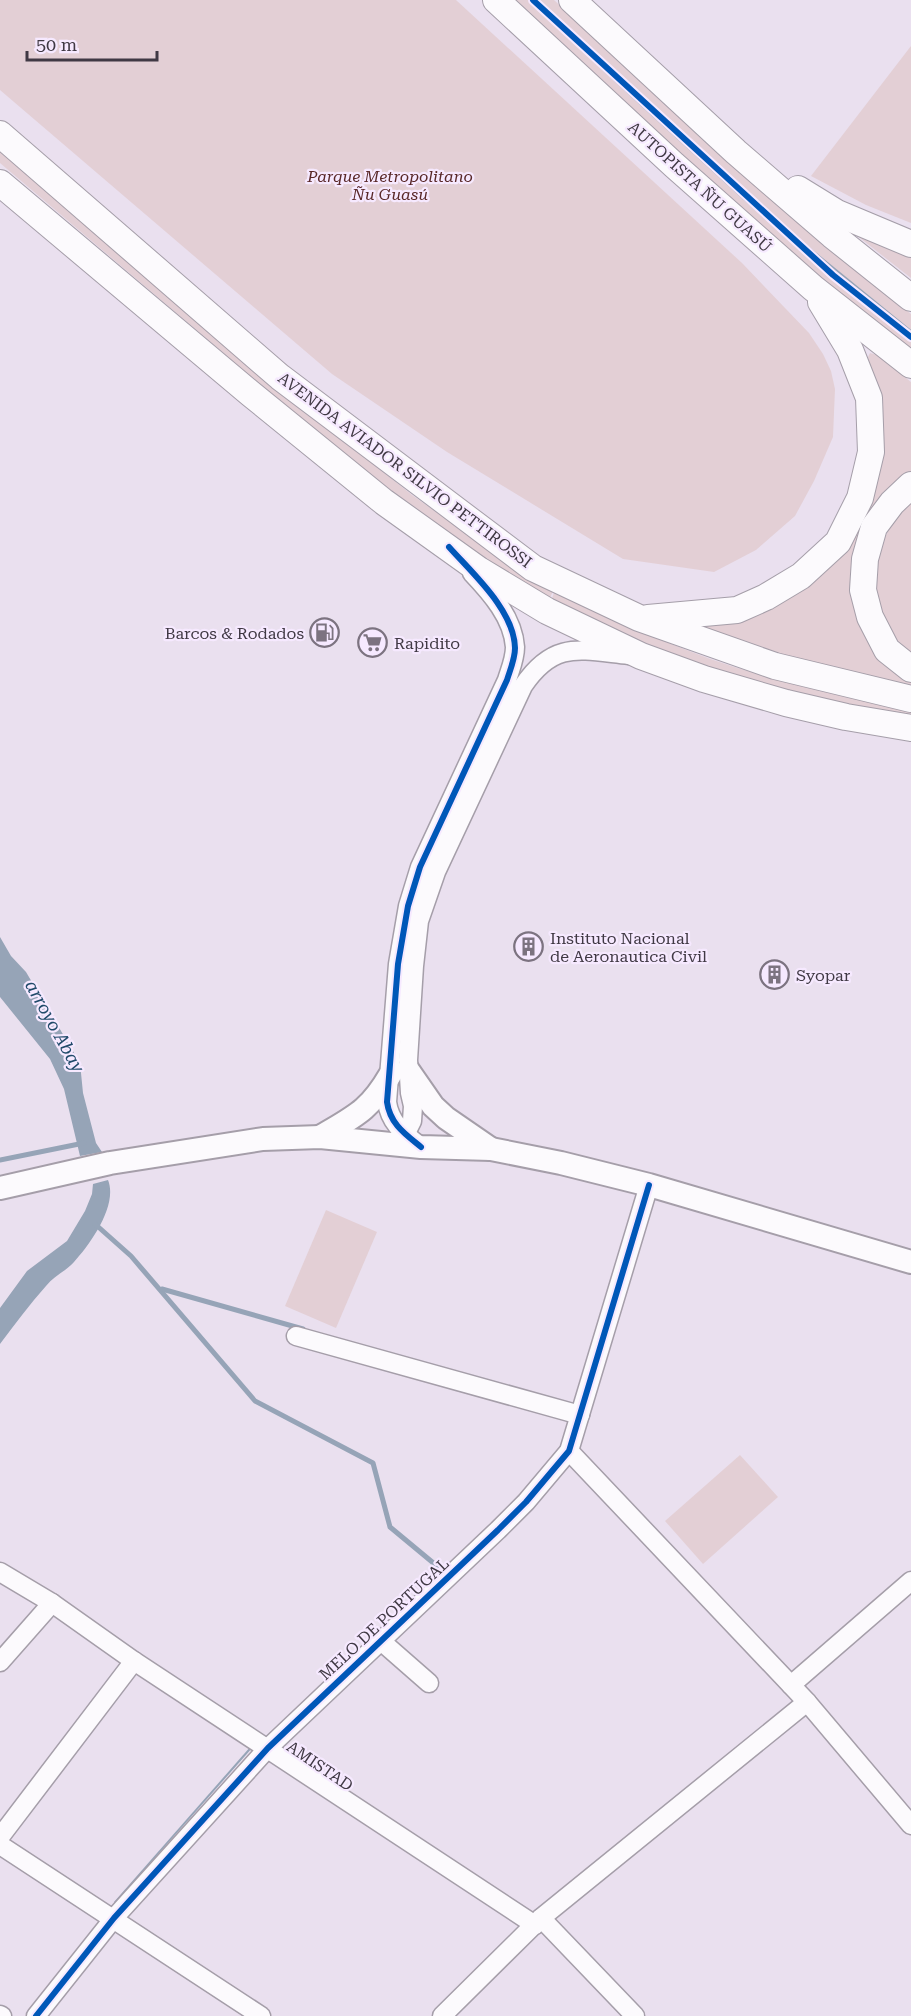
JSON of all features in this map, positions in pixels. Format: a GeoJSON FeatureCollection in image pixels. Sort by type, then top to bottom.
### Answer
{"type":"FeatureCollection","features":[{"type":"Feature","properties":{"kind":"highway","name":"AUTOPISTA ÑU GUASÚ"},"geometry":{"type":"LineString","coordinates":[[496,0],[674,165],[813,288],[911,365]]}},
{"type":"Feature","properties":{"kind":"highway"},"geometry":{"type":"LineString","coordinates":[[572,0],[736,152],[832,235],[911,298]]}},
{"type":"Feature","properties":{"kind":"highway","name":"AVENIDA AVIADOR SILVIO PETTIROSSI"},"geometry":{"type":"LineString","coordinates":[[0,134],[280,377],[533,568],[639,618],[775,666],[911,699]]}},
{"type":"Feature","properties":{"kind":"highway"},"geometry":{"type":"LineString","coordinates":[[736,152],[837,213],[911,244]]}},
{"type":"Feature","properties":{"kind":"highway","name":"AVENIDA AVIADOR SILVIO PETTIROSSI"},"geometry":{"type":"LineString","coordinates":[[0,183],[384,502],[479,570],[547,611],[641,656],[704,679],[786,703],[846,717],[911,728]]}},
{"type":"Feature","properties":{"kind":"highway"},"geometry":{"type":"LineString","coordinates":[[639,618],[737,610],[766,597],[801,576],[838,542],[860,498],[871,452],[869,398],[850,350],[813,288]]}},
{"type":"Feature","properties":{"kind":"highway"},"geometry":{"type":"LineString","coordinates":[[911,485],[892,503],[874,527],[865,559],[862,590],[870,617],[887,650],[911,669]]}},
{"type":"Feature","properties":{"kind":"main road"},"geometry":{"type":"LineString","coordinates":[[320,1137],[366,1109],[399,1072],[446,1118],[491,1149]]}},
{"type":"Feature","properties":{"kind":"main road"},"geometry":{"type":"LineString","coordinates":[[0,1188],[110,1163],[263,1139],[320,1137],[405,1142],[491,1149],[561,1163],[649,1185],[911,1262]]}},
{"type":"Feature","properties":{"kind":"street"},"geometry":{"type":"LineString","coordinates":[[405,1142],[412,1121],[413,1106],[399,1072],[398,964],[408,906],[420,867],[507,680],[515,649],[512,633],[501,607],[449,547]]}},
{"type":"Feature","properties":{"kind":"street"},"geometry":{"type":"LineString","coordinates":[[405,1142],[388,1113],[387,1102],[399,1072],[419,921],[436,872],[523,686],[535,669],[554,655],[577,650],[641,656]]}},
{"type":"Feature","properties":{"kind":"street","name":"MELO DE PORTUGAL"},"geometry":{"type":"LineString","coordinates":[[36,2016],[114,1918],[268,1748],[498,1530],[526,1502],[569,1451],[649,1185]]}},
{"type":"Feature","properties":{"kind":"street"},"geometry":{"type":"LineString","coordinates":[[296,1336],[580,1415]]}},
{"type":"Feature","properties":{"kind":"street"},"geometry":{"type":"LineString","coordinates":[[569,1451],[807,1702],[911,1825]]}},
{"type":"Feature","properties":{"kind":"street","name":"AMISTAD"},"geometry":{"type":"LineString","coordinates":[[0,1572],[52,1603],[134,1661],[538,1921],[635,2016]]}},
{"type":"Feature","properties":{"kind":"street"},"geometry":{"type":"LineString","coordinates":[[791,1686],[911,1581]]}},
{"type":"Feature","properties":{"kind":"street"},"geometry":{"type":"LineString","coordinates":[[0,1662],[52,1603]]}},
{"type":"Feature","properties":{"kind":"street"},"geometry":{"type":"LineString","coordinates":[[381,1641],[429,1683]]}},
{"type":"Feature","properties":{"kind":"street"},"geometry":{"type":"LineString","coordinates":[[0,1837],[134,1661]]}},
{"type":"Feature","properties":{"kind":"street"},"geometry":{"type":"LineString","coordinates":[[442,2016],[538,1921],[807,1702]]}},
{"type":"Feature","properties":{"kind":"street"},"geometry":{"type":"LineString","coordinates":[[0,1845],[261,2016]]}},
{"type":"Feature","properties":{"kind":"green space","name":"Parque Metropolitano Ñu Guasú"},"geometry":{"type":"Polygon","coordinates":[[[0,0],[456,0],[742,263],[809,333],[823,354],[831,371],[835,389],[833,437],[814,481],[795,516],[756,550],[714,572],[623,559],[447,452],[332,374],[0,90],[0,0]]]}},
{"type":"Feature","properties":{"kind":"green space"},"geometry":{"type":"Polygon","coordinates":[[[511,0],[554,0],[730,162],[839,256],[911,314],[911,352],[818,279],[511,0]]]}},
{"type":"Feature","properties":{"kind":"green space"},"geometry":{"type":"Polygon","coordinates":[[[911,46],[911,223],[866,205],[811,176],[911,46]]]}},
{"type":"Feature","properties":{"kind":"green space"},"geometry":{"type":"Polygon","coordinates":[[[0,147],[357,451],[412,495],[487,548],[554,589],[549,600],[481,558],[404,505],[349,460],[0,163],[0,147]]]}},
{"type":"Feature","properties":{"kind":"green space"},"geometry":{"type":"Polygon","coordinates":[[[853,233],[911,253],[911,278],[860,238],[853,233]]]}},
{"type":"Feature","properties":{"kind":"green space"},"geometry":{"type":"Polygon","coordinates":[[[870,353],[877,355],[911,382],[911,474],[859,541],[898,674],[911,682],[911,685],[842,672],[769,654],[698,627],[829,565],[876,389],[868,357],[870,353]]]}},
{"type":"Feature","properties":{"kind":"green space"},"geometry":{"type":"Polygon","coordinates":[[[911,502],[911,653],[895,638],[884,620],[877,600],[876,579],[878,557],[885,537],[896,518],[911,502]]]}},
{"type":"Feature","properties":{"kind":"green space"},"geometry":{"type":"Polygon","coordinates":[[[555,590],[638,630],[696,654],[785,681],[911,705],[911,717],[781,692],[677,659],[551,601],[555,590]]]}},
{"type":"Feature","properties":{"kind":"green space"},"geometry":{"type":"Polygon","coordinates":[[[326,1210],[377,1232],[336,1328],[285,1306],[326,1210]]]}},
{"type":"Feature","properties":{"kind":"green space"},"geometry":{"type":"Polygon","coordinates":[[[740,1455],[778,1497],[703,1564],[665,1521],[740,1455]]]}},
{"type":"Feature","properties":{"kind":"water","name":"arroyo Abay"},"geometry":{"type":"Polygon","coordinates":[[[0,937],[11,956],[26,972],[80,1063],[83,1093],[96,1143],[102,1152],[80,1156],[64,1089],[50,1059],[0,997],[0,937]]]}},
{"type":"Feature","properties":{"kind":"water"},"geometry":{"type":"Polygon","coordinates":[[[108,1180],[110,1190],[106,1212],[88,1245],[74,1262],[40,1293],[0,1344],[0,1308],[27,1271],[67,1241],[85,1211],[92,1194],[93,1184],[108,1180]]]}},
{"type":"Feature","properties":{"kind":"water"},"geometry":{"type":"Polygon","coordinates":[[[251,1746],[253,1747],[115,1903],[114,1902],[251,1746]]]}},
{"type":"Feature","properties":{"kind":"waterway"},"geometry":{"type":"LineString","coordinates":[[531,0],[744,197],[911,333]]}},
{"type":"Feature","properties":{"kind":"waterway"},"geometry":{"type":"LineString","coordinates":[[0,1160],[84,1143]]}},
{"type":"Feature","properties":{"kind":"waterway"},"geometry":{"type":"LineString","coordinates":[[95,1224],[131,1256],[255,1401],[373,1463],[390,1527],[437,1566]]}},
{"type":"Feature","properties":{"kind":"waterway"},"geometry":{"type":"LineString","coordinates":[[162,1289],[303,1329]]}},
{"type":"Feature","properties":{"kind":"cycle path"},"geometry":{"type":"LineString","coordinates":[[533,0],[833,275],[911,337]]}},
{"type":"Feature","properties":{"kind":"cycle path"},"geometry":{"type":"LineString","coordinates":[[421,1147],[395,1122],[387,1102],[398,964],[408,906],[420,867],[507,680],[515,648],[513,634],[500,606],[449,547]]}},
{"type":"Feature","properties":{"kind":"cycle path"},"geometry":{"type":"LineString","coordinates":[[36,2016],[114,1918],[268,1748],[498,1530],[526,1502],[569,1451],[649,1185]]}},
{"type":"Feature","properties":{"kind":"place","name":"Barcos & Rodados"},"geometry":{"type":"Point","coordinates":[325,633]}},
{"type":"Feature","properties":{"kind":"place","name":"Rapidito"},"geometry":{"type":"Point","coordinates":[373,643]}},
{"type":"Feature","properties":{"kind":"place","name":"Instituto Nacional de Aeronautica Civil"},"geometry":{"type":"Point","coordinates":[529,947]}},
{"type":"Feature","properties":{"kind":"place","name":"Syopar"},"geometry":{"type":"Point","coordinates":[775,975]}}]}
